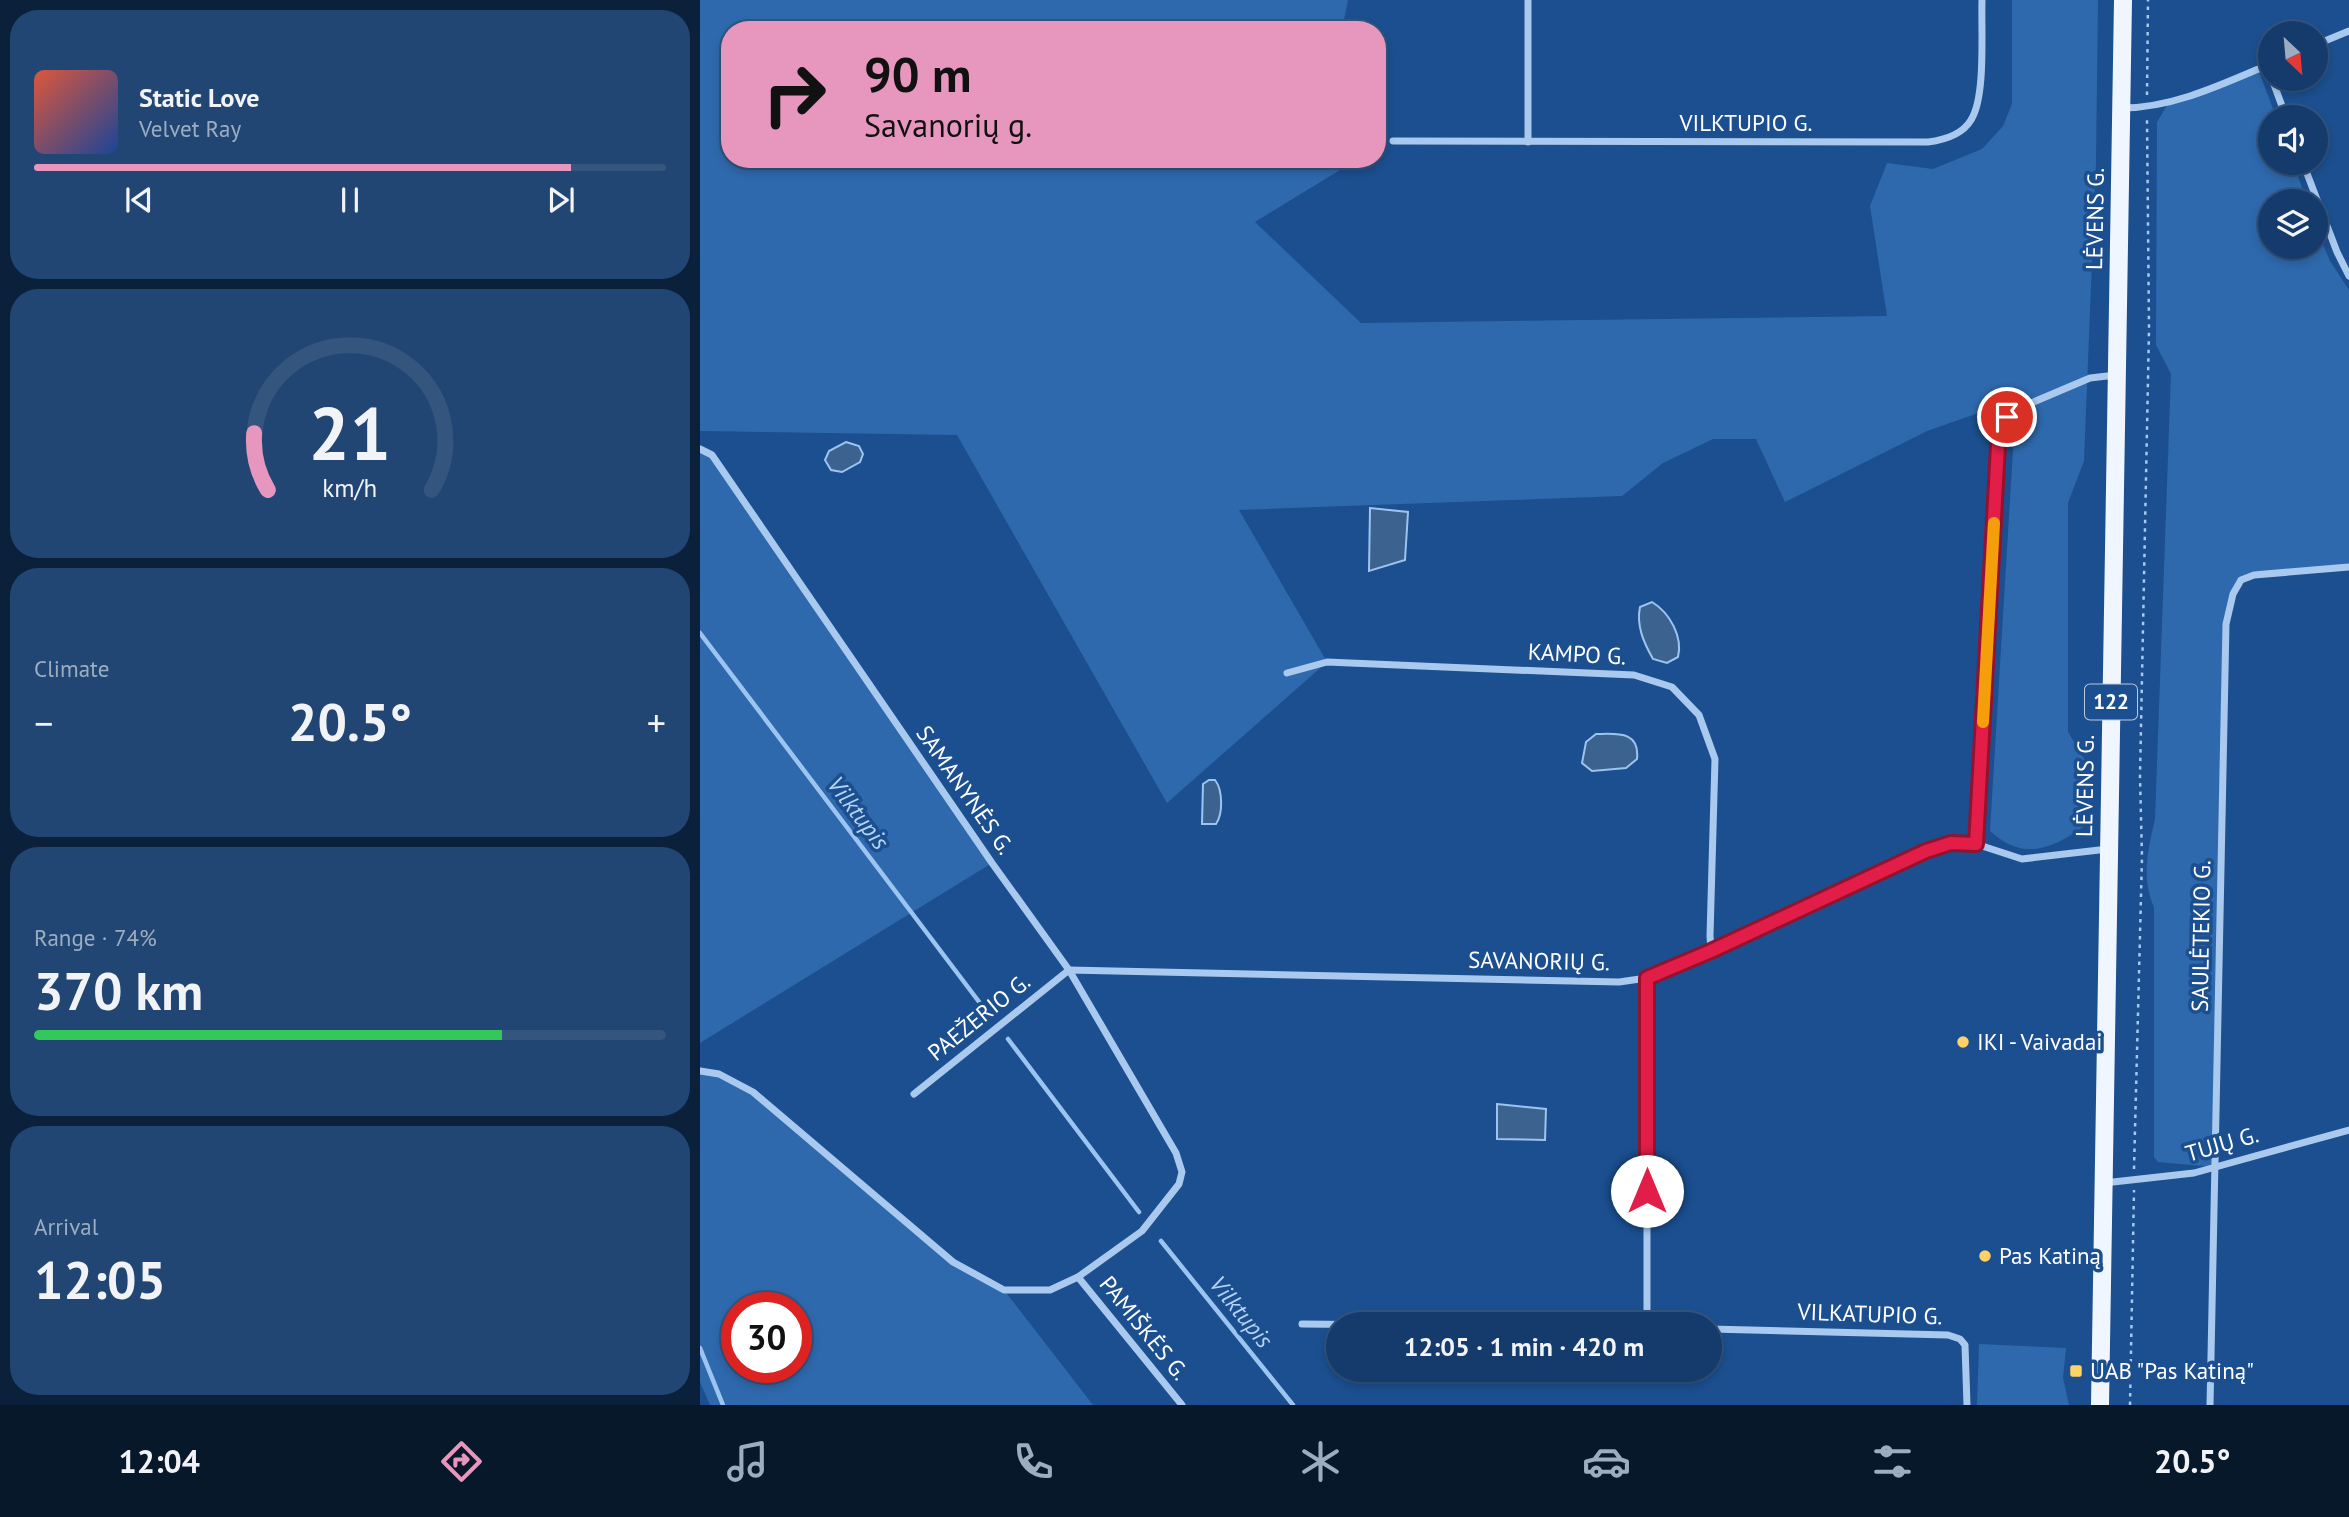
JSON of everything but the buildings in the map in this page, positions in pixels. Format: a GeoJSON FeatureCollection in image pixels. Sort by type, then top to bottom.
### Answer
{"type":"FeatureCollection","features":[{"type":"Feature","properties":{"kind":"main road","name":"LĖVENS G."},"geometry":{"type":"LineString","coordinates":[[2100,1405],[2123,0]]}},
{"type":"Feature","properties":{"kind":"street"},"geometry":{"type":"LineString","coordinates":[[1528,0],[1528,142]]}},
{"type":"Feature","properties":{"kind":"street","name":"VILKTUPIO G."},"geometry":{"type":"LineString","coordinates":[[1392,141],[1943,140],[1958,133],[1970,122],[1977,107],[1980,89],[1982,0]]}},
{"type":"Feature","properties":{"kind":"street"},"geometry":{"type":"LineString","coordinates":[[2328,40],[2349,31]]}},
{"type":"Feature","properties":{"kind":"street"},"geometry":{"type":"LineString","coordinates":[[2121,108],[2147,107],[2169,102],[2258,72]]}},
{"type":"Feature","properties":{"kind":"street"},"geometry":{"type":"LineString","coordinates":[[2308,175],[2349,276]]}},
{"type":"Feature","properties":{"kind":"street"},"geometry":{"type":"LineString","coordinates":[[2109,849],[2022,859],[2001,855],[1976,844],[2000,428],[2007,417],[2017,409],[2090,378],[2117,374]]}},
{"type":"Feature","properties":{"kind":"street","name":"SAMANYNĖS G."},"geometry":{"type":"LineString","coordinates":[[700,449],[712,455],[992,863],[1069,970],[1176,1153]]}},
{"type":"Feature","properties":{"kind":"street","name":"SAULĖTEKIO G."},"geometry":{"type":"LineString","coordinates":[[2210,1405],[2226,624],[2234,594],[2241,580],[2254,575],[2349,567]]}},
{"type":"Feature","properties":{"kind":"street","name":"KAMPO G."},"geometry":{"type":"LineString","coordinates":[[1287,673],[1327,662],[1634,675],[1672,687],[1699,715],[1715,760],[1711,951]]}},
{"type":"Feature","properties":{"kind":"street","name":"SAVANORIŲ G."},"geometry":{"type":"LineString","coordinates":[[1069,970],[1619,982],[1647,978],[1711,951],[1926,851],[1951,843],[1976,844]]}},
{"type":"Feature","properties":{"kind":"street","name":"PAEŽERIO G."},"geometry":{"type":"LineString","coordinates":[[914,1094],[1069,970]]}},
{"type":"Feature","properties":{"kind":"street"},"geometry":{"type":"LineString","coordinates":[[1647,978],[1647,1312]]}},
{"type":"Feature","properties":{"kind":"street"},"geometry":{"type":"LineString","coordinates":[[700,1071],[719,1074],[752,1092],[953,1262],[1004,1290],[1050,1290],[1078,1277]]}},
{"type":"Feature","properties":{"kind":"street","name":"TUJŲ G."},"geometry":{"type":"LineString","coordinates":[[2104,1183],[2178,1176],[2349,1130]]}},
{"type":"Feature","properties":{"kind":"street","name":"PAMIŠKĖS G."},"geometry":{"type":"LineString","coordinates":[[1176,1153],[1182,1172],[1179,1184],[1142,1231],[1078,1277],[1182,1405]]}},
{"type":"Feature","properties":{"kind":"street"},"geometry":{"type":"LineString","coordinates":[[1303,1324],[1326,1324]]}},
{"type":"Feature","properties":{"kind":"street","name":"VILKATUPIO G."},"geometry":{"type":"LineString","coordinates":[[1722,1329],[1948,1335],[1961,1339],[1965,1345],[1967,1405]]}},
{"type":"Feature","properties":{"kind":"path"},"geometry":{"type":"LineString","coordinates":[[2130,1405],[2142,857],[2140,776],[2149,329],[2148,0]]}},
{"type":"Feature","properties":{"kind":"shaded area"},"geometry":{"type":"Polygon","coordinates":[[[700,0],[1348,0],[1344,21],[721,21],[721,168],[1343,168],[1255,222],[1361,323],[1887,316],[1870,206],[1887,163],[1933,169],[1982,149],[2003,126],[2012,104],[2012,0],[2098,0],[2096,162],[2084,461],[2068,503],[2068,732],[2084,759],[2086,825],[2050,846],[2038,849],[2015,847],[1990,831],[2016,400],[1927,431],[1785,502],[1756,439],[1713,439],[1663,463],[1622,496],[1239,510],[1327,662],[1167,803],[957,435],[700,431],[700,0]]]}},
{"type":"Feature","properties":{"kind":"shaded area"},"geometry":{"type":"Polygon","coordinates":[[[2258,69],[2258,91],[2266,91],[2272,105],[2258,105],[2258,175],[2297,175],[2303,189],[2258,189],[2258,259],[2328,259],[2328,256],[2349,290],[2349,567],[2241,580],[2226,624],[2214,1167],[2158,1162],[2154,1157],[2154,907],[2147,874],[2148,852],[2155,819],[2171,374],[2156,345],[2157,122],[2169,102],[2258,69]]]}},
{"type":"Feature","properties":{"kind":"shaded area"},"geometry":{"type":"Polygon","coordinates":[[[846,442],[859,446],[863,454],[860,462],[842,472],[831,470],[825,460],[829,451],[846,442]]]}},
{"type":"Feature","properties":{"kind":"shaded area"},"geometry":{"type":"Polygon","coordinates":[[[700,449],[712,455],[992,863],[700,1043],[700,449]]]}},
{"type":"Feature","properties":{"kind":"shaded area"},"geometry":{"type":"Polygon","coordinates":[[[1370,508],[1408,512],[1405,560],[1369,571],[1370,508]]]}},
{"type":"Feature","properties":{"kind":"shaded area"},"geometry":{"type":"Polygon","coordinates":[[[1652,602],[1674,626],[1679,642],[1678,657],[1667,663],[1653,659],[1640,628],[1640,607],[1652,602]]]}},
{"type":"Feature","properties":{"kind":"shaded area"},"geometry":{"type":"Polygon","coordinates":[[[1596,734],[1619,734],[1631,738],[1637,750],[1637,759],[1626,768],[1592,771],[1582,763],[1586,742],[1596,734]]]}},
{"type":"Feature","properties":{"kind":"shaded area"},"geometry":{"type":"Polygon","coordinates":[[[1215,780],[1220,790],[1220,814],[1216,824],[1202,824],[1203,784],[1215,780]]]}},
{"type":"Feature","properties":{"kind":"shaded area"},"geometry":{"type":"Polygon","coordinates":[[[700,1071],[719,1074],[753,1092],[953,1262],[1004,1290],[1093,1405],[710,1405],[700,1382],[700,1071]]]}},
{"type":"Feature","properties":{"kind":"shaded area"},"geometry":{"type":"Polygon","coordinates":[[[1497,1104],[1546,1109],[1545,1140],[1497,1139],[1497,1104]]]}},
{"type":"Feature","properties":{"kind":"shaded area"},"geometry":{"type":"Polygon","coordinates":[[[1979,1344],[2066,1348],[2063,1378],[2069,1405],[1977,1405],[1979,1344]]]}},
{"type":"Feature","properties":{"kind":"waterway","name":"Vilktupis"},"geometry":{"type":"LineString","coordinates":[[700,633],[989,1015]]}},
{"type":"Feature","properties":{"kind":"waterway","name":"Vilktupis"},"geometry":{"type":"LineString","coordinates":[[1008,1039],[1139,1212]]}},
{"type":"Feature","properties":{"kind":"waterway","name":"Vilktupis"},"geometry":{"type":"LineString","coordinates":[[1161,1241],[1293,1405]]}},
{"type":"Feature","properties":{"kind":"waterway"},"geometry":{"type":"LineString","coordinates":[[700,1348],[723,1405]]}},
{"type":"Feature","properties":{"kind":"slow traffic"},"geometry":{"type":"LineString","coordinates":[[1983,722],[1994,523]]}},
{"type":"Feature","properties":{"kind":"place","name":"IKI - Vaivadai"},"geometry":{"type":"Point","coordinates":[1963,1042]}},
{"type":"Feature","properties":{"kind":"place","name":"Pas Katiną"},"geometry":{"type":"Point","coordinates":[1985,1256]}},
{"type":"Feature","properties":{"kind":"place","name":"UAB \"Pas Katiną\""},"geometry":{"type":"Point","coordinates":[2076,1371]}},
{"type":"Feature","properties":{"kind":"route"},"geometry":{"type":"LineString","coordinates":[[1647,1191],[1647,978],[1668,971],[1926,851],[1951,843],[1976,844],[1998,446],[2000,428],[2007,417]]}}]}
